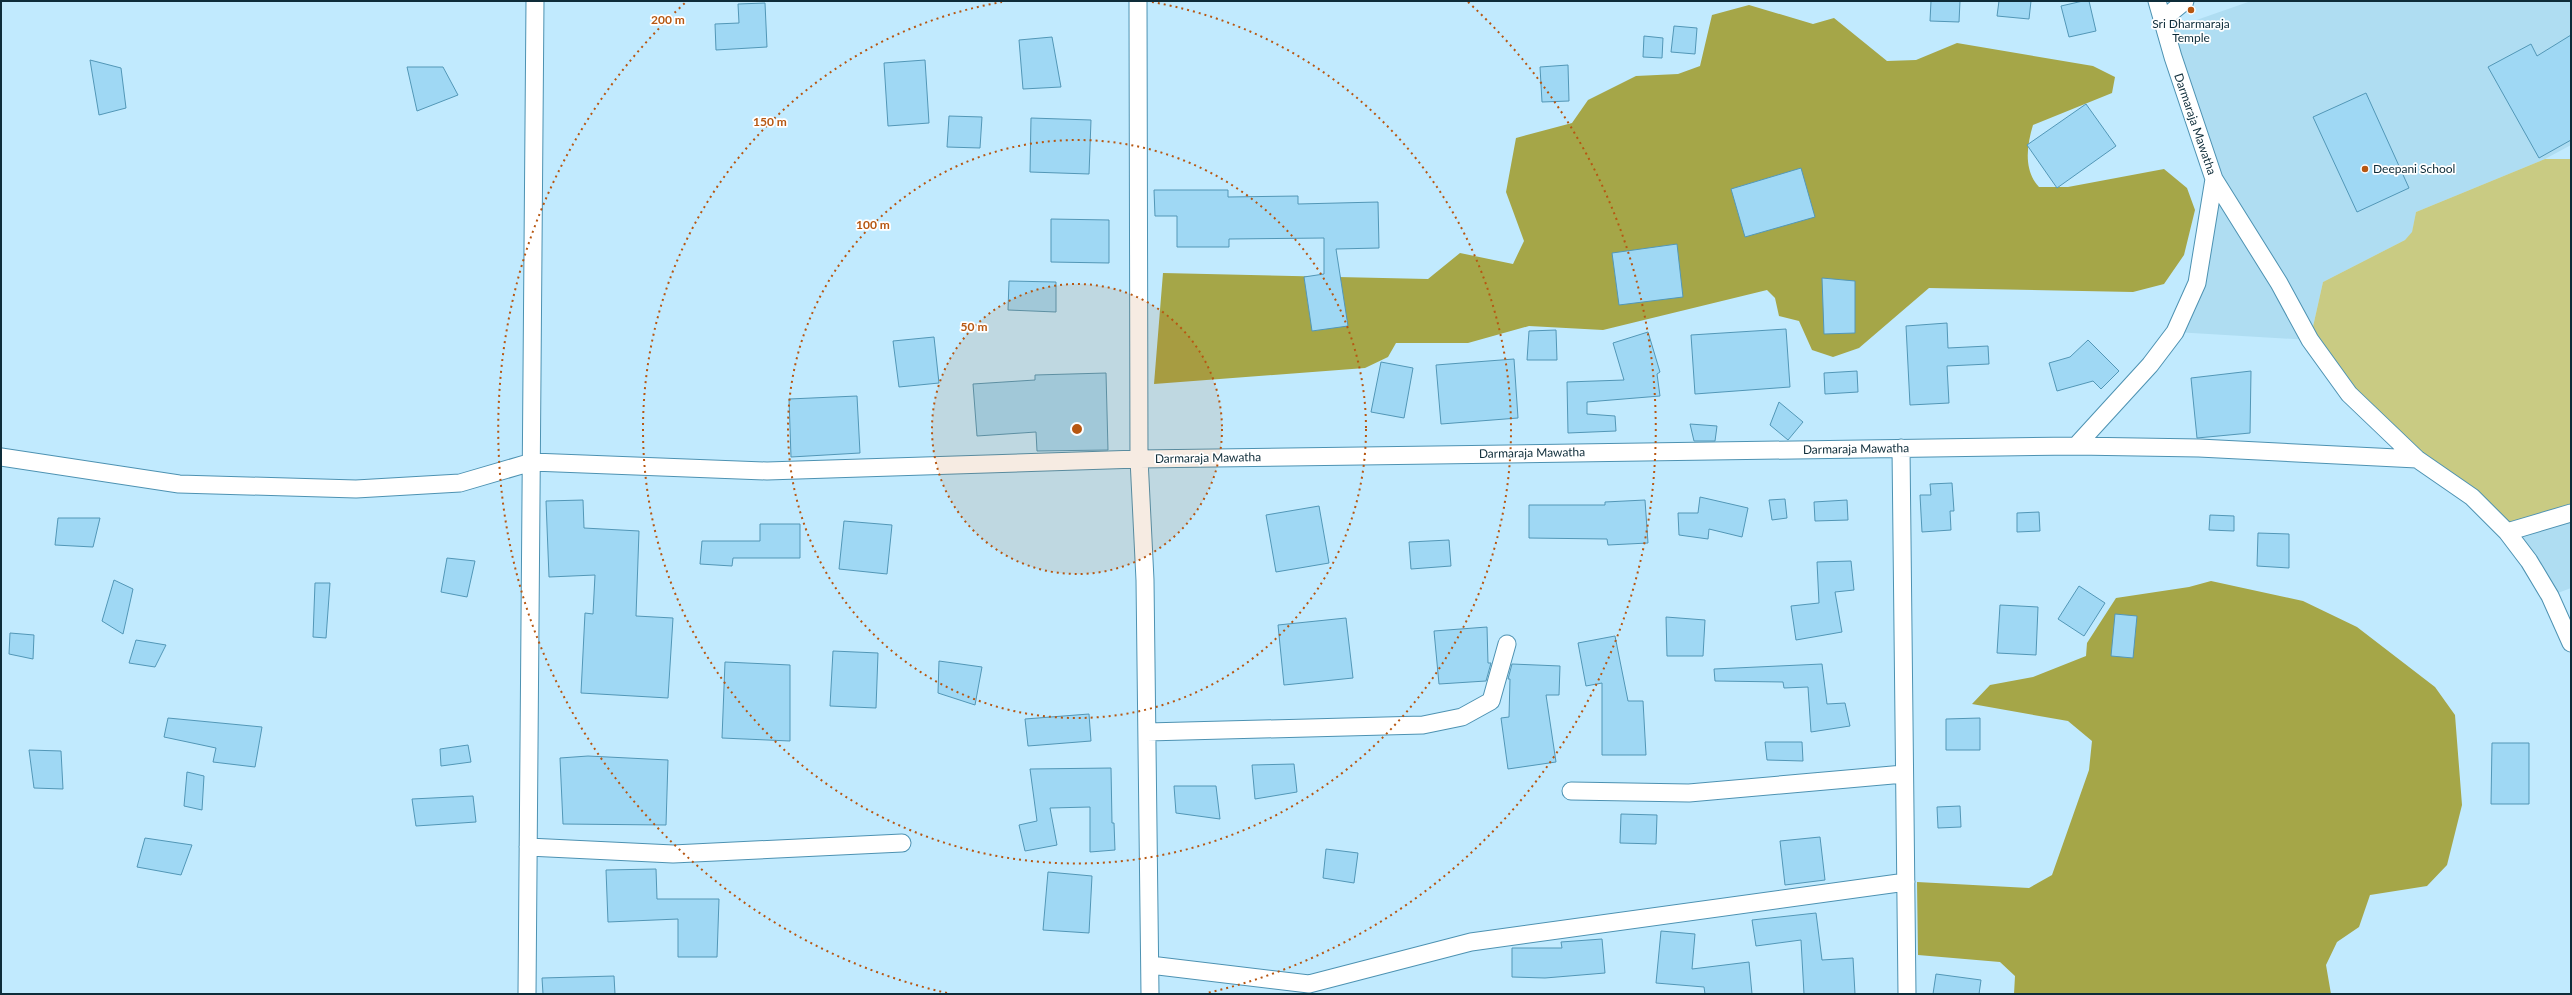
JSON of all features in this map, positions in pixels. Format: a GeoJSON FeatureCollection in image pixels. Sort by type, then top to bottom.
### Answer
{"type":"FeatureCollection","features":[{"type":"Feature","properties":{"kind":"street"},"geometry":{"type":"LineString","coordinates":[[526,994],[535,1]]}},
{"type":"Feature","properties":{"kind":"street"},"geometry":{"type":"LineString","coordinates":[[1138,1],[1139,459],[1145,580],[1150,994]]}},
{"type":"Feature","properties":{"kind":"street","name":"Darmaraja Mawatha"},"geometry":{"type":"LineString","coordinates":[[1,457],[179,484],[356,489],[460,483],[532,462],[767,471],[1139,459],[2076,446],[2150,365],[2175,332],[2197,283],[2214,179],[2157,1]]}},
{"type":"Feature","properties":{"kind":"street"},"geometry":{"type":"LineString","coordinates":[[2162,20],[2185,1]]}},
{"type":"Feature","properties":{"kind":"street"},"geometry":{"type":"LineString","coordinates":[[2214,179],[2279,283],[2310,340],[2345,388],[2417,459],[2472,497],[2507,532],[2530,561],[2546,589],[2571,643]]}},
{"type":"Feature","properties":{"kind":"street"},"geometry":{"type":"LineString","coordinates":[[2076,446],[2214,449],[2417,459]]}},
{"type":"Feature","properties":{"kind":"street"},"geometry":{"type":"LineString","coordinates":[[1901,448],[1907,994]]}},
{"type":"Feature","properties":{"kind":"street"},"geometry":{"type":"LineString","coordinates":[[2507,532],[2571,513]]}},
{"type":"Feature","properties":{"kind":"street"},"geometry":{"type":"LineString","coordinates":[[1147,732],[1423,724],[1462,718],[1491,700],[1507,644]]}},
{"type":"Feature","properties":{"kind":"street"},"geometry":{"type":"LineString","coordinates":[[1571,791],[1689,793],[1904,774]]}},
{"type":"Feature","properties":{"kind":"street"},"geometry":{"type":"LineString","coordinates":[[528,848],[674,854],[902,843]]}},
{"type":"Feature","properties":{"kind":"street"},"geometry":{"type":"LineString","coordinates":[[1150,965],[1309,984],[1471,942],[1906,882]]}},
{"type":"Feature","properties":{"kind":"shaded area","name":"Deepani School"},"geometry":{"type":"Polygon","coordinates":[[[2251,1],[2571,1],[2571,145],[2545,159],[2416,212],[2412,233],[2405,240],[2323,282],[2310,340],[2175,332],[2197,283],[2214,179],[2165,31],[2251,1]]]}},
{"type":"Feature","properties":{"kind":"shaded area"},"geometry":{"type":"Polygon","coordinates":[[[1749,5],[1813,24],[1834,18],[1887,61],[1916,60],[1957,43],[2093,66],[2115,77],[2112,93],[2033,125],[2028,149],[2028,165],[2030,173],[2039,187],[2068,187],[2164,169],[2187,188],[2195,210],[2184,255],[2164,284],[2133,292],[1929,288],[1859,348],[1833,357],[1812,350],[1799,321],[1779,316],[1775,298],[1767,290],[1603,330],[1529,326],[1468,343],[1396,343],[1388,357],[1365,368],[1154,384],[1163,273],[1428,279],[1460,253],[1513,264],[1524,241],[1506,192],[1516,138],[1572,123],[1588,100],[1636,76],[1678,74],[1700,66],[1712,15],[1749,5]]]}},
{"type":"Feature","properties":{"kind":"shaded area"},"geometry":{"type":"Polygon","coordinates":[[[2571,513],[2571,588],[2550,596],[2507,532],[2571,513]]]}},
{"type":"Feature","properties":{"kind":"shaded area"},"geometry":{"type":"Polygon","coordinates":[[[2211,581],[2303,601],[2357,627],[2435,687],[2455,715],[2462,805],[2447,865],[2427,886],[2370,895],[2359,927],[2337,942],[2326,965],[2331,994],[2014,994],[2015,976],[2000,962],[1918,955],[1917,882],[2029,888],[2052,875],[2089,770],[2092,741],[2068,721],[1972,704],[1990,685],[2033,677],[2086,656],[2087,643],[2116,598],[2189,587],[2211,581]]]}},
{"type":"Feature","properties":{"kind":"green space"},"geometry":{"type":"Polygon","coordinates":[[[2545,159],[2571,159],[2571,513],[2507,532],[2417,459],[2310,340],[2323,282],[2405,240],[2412,232],[2416,212],[2545,159]]]}},
{"type":"Feature","properties":{"kind":"building"},"geometry":{"type":"Polygon","coordinates":[[[1931,1],[1960,1],[1959,22],[1930,21],[1931,1]]]}},
{"type":"Feature","properties":{"kind":"building"},"geometry":{"type":"Polygon","coordinates":[[[1999,1],[2031,1],[2029,19],[1997,16],[1999,1]]]}},
{"type":"Feature","properties":{"kind":"building"},"geometry":{"type":"Polygon","coordinates":[[[2089,1],[2096,31],[2069,37],[2061,6],[2089,1]]]}},
{"type":"Feature","properties":{"kind":"building"},"geometry":{"type":"Polygon","coordinates":[[[765,3],[767,47],[716,50],[715,24],[739,23],[738,4],[765,3]]]}},
{"type":"Feature","properties":{"kind":"building"},"geometry":{"type":"Polygon","coordinates":[[[1674,26],[1697,28],[1695,54],[1671,52],[1674,26]]]}},
{"type":"Feature","properties":{"kind":"building"},"geometry":{"type":"Polygon","coordinates":[[[2571,35],[2571,140],[2539,158],[2488,67],[2531,44],[2537,56],[2571,35]]]}},
{"type":"Feature","properties":{"kind":"building"},"geometry":{"type":"Polygon","coordinates":[[[1644,36],[1663,38],[1662,58],[1643,57],[1644,36]]]}},
{"type":"Feature","properties":{"kind":"building"},"geometry":{"type":"Polygon","coordinates":[[[1052,37],[1061,87],[1023,89],[1019,40],[1052,37]]]}},
{"type":"Feature","properties":{"kind":"building"},"geometry":{"type":"Polygon","coordinates":[[[90,60],[121,68],[126,108],[99,115],[90,60]]]}},
{"type":"Feature","properties":{"kind":"building"},"geometry":{"type":"Polygon","coordinates":[[[925,60],[929,123],[888,126],[884,63],[925,60]]]}},
{"type":"Feature","properties":{"kind":"building"},"geometry":{"type":"Polygon","coordinates":[[[1568,65],[1569,101],[1542,102],[1540,67],[1568,65]]]}},
{"type":"Feature","properties":{"kind":"building"},"geometry":{"type":"Polygon","coordinates":[[[407,67],[443,67],[458,95],[417,111],[407,67]]]}},
{"type":"Feature","properties":{"kind":"building"},"geometry":{"type":"Polygon","coordinates":[[[2366,93],[2409,188],[2357,212],[2313,117],[2366,93]]]}},
{"type":"Feature","properties":{"kind":"building"},"geometry":{"type":"Polygon","coordinates":[[[2086,104],[2116,146],[2057,188],[2027,145],[2086,104]]]}},
{"type":"Feature","properties":{"kind":"building"},"geometry":{"type":"Polygon","coordinates":[[[949,116],[982,117],[980,148],[947,147],[949,116]]]}},
{"type":"Feature","properties":{"kind":"building"},"geometry":{"type":"Polygon","coordinates":[[[1031,118],[1091,120],[1089,174],[1030,172],[1031,118]]]}},
{"type":"Feature","properties":{"kind":"building"},"geometry":{"type":"Polygon","coordinates":[[[1801,168],[1815,217],[1745,237],[1731,189],[1801,168]]]}},
{"type":"Feature","properties":{"kind":"building"},"geometry":{"type":"Polygon","coordinates":[[[1154,190],[1228,190],[1228,197],[1298,196],[1298,204],[1378,202],[1379,248],[1336,249],[1348,326],[1312,331],[1304,277],[1324,274],[1324,238],[1229,239],[1229,247],[1177,247],[1177,216],[1155,216],[1154,190]]]}},
{"type":"Feature","properties":{"kind":"building"},"geometry":{"type":"Polygon","coordinates":[[[1051,219],[1109,220],[1109,263],[1051,262],[1051,219]]]}},
{"type":"Feature","properties":{"kind":"building"},"geometry":{"type":"Polygon","coordinates":[[[1677,244],[1683,297],[1619,305],[1612,253],[1677,244]]]}},
{"type":"Feature","properties":{"kind":"building"},"geometry":{"type":"Polygon","coordinates":[[[1822,278],[1855,281],[1855,333],[1824,334],[1822,278]]]}},
{"type":"Feature","properties":{"kind":"building"},"geometry":{"type":"Polygon","coordinates":[[[1009,281],[1056,282],[1056,312],[1008,310],[1009,281]]]}},
{"type":"Feature","properties":{"kind":"building"},"geometry":{"type":"Polygon","coordinates":[[[1947,323],[1948,348],[1988,346],[1989,364],[1947,366],[1949,403],[1910,405],[1906,326],[1947,323]]]}},
{"type":"Feature","properties":{"kind":"building"},"geometry":{"type":"Polygon","coordinates":[[[1786,329],[1790,387],[1695,394],[1691,335],[1786,329]]]}},
{"type":"Feature","properties":{"kind":"building"},"geometry":{"type":"Polygon","coordinates":[[[1556,330],[1557,360],[1527,360],[1529,331],[1556,330]]]}},
{"type":"Feature","properties":{"kind":"building"},"geometry":{"type":"Polygon","coordinates":[[[1648,332],[1660,372],[1657,374],[1660,396],[1587,402],[1587,414],[1615,416],[1616,431],[1568,433],[1567,382],[1624,380],[1613,343],[1648,332]]]}},
{"type":"Feature","properties":{"kind":"building"},"geometry":{"type":"Polygon","coordinates":[[[934,337],[939,383],[899,387],[893,341],[934,337]]]}},
{"type":"Feature","properties":{"kind":"building"},"geometry":{"type":"Polygon","coordinates":[[[2088,340],[2119,371],[2101,389],[2093,381],[2057,391],[2049,363],[2070,357],[2088,340]]]}},
{"type":"Feature","properties":{"kind":"building"},"geometry":{"type":"Polygon","coordinates":[[[1514,359],[1518,418],[1441,424],[1436,365],[1514,359]]]}},
{"type":"Feature","properties":{"kind":"building"},"geometry":{"type":"Polygon","coordinates":[[[1381,362],[1413,368],[1404,418],[1371,412],[1381,362]]]}},
{"type":"Feature","properties":{"kind":"building"},"geometry":{"type":"Polygon","coordinates":[[[1857,371],[1858,392],[1825,394],[1824,373],[1857,371]]]}},
{"type":"Feature","properties":{"kind":"building"},"geometry":{"type":"Polygon","coordinates":[[[2251,371],[2250,433],[2197,438],[2191,378],[2251,371]]]}},
{"type":"Feature","properties":{"kind":"building"},"geometry":{"type":"Polygon","coordinates":[[[1106,373],[1108,450],[1037,451],[1036,432],[977,436],[973,384],[1035,380],[1035,375],[1106,373]]]}},
{"type":"Feature","properties":{"kind":"building"},"geometry":{"type":"Polygon","coordinates":[[[857,396],[860,453],[791,457],[789,399],[857,396]]]}},
{"type":"Feature","properties":{"kind":"building"},"geometry":{"type":"Polygon","coordinates":[[[1779,402],[1803,422],[1788,440],[1770,425],[1779,402]]]}},
{"type":"Feature","properties":{"kind":"building"},"geometry":{"type":"Polygon","coordinates":[[[1690,424],[1717,426],[1715,441],[1694,441],[1690,424]]]}},
{"type":"Feature","properties":{"kind":"building"},"geometry":{"type":"Polygon","coordinates":[[[1952,483],[1954,511],[1950,511],[1951,530],[1922,532],[1920,495],[1931,495],[1930,484],[1952,483]]]}},
{"type":"Feature","properties":{"kind":"building"},"geometry":{"type":"Polygon","coordinates":[[[1700,497],[1748,508],[1742,537],[1709,529],[1708,539],[1679,535],[1678,513],[1698,513],[1700,497]]]}},
{"type":"Feature","properties":{"kind":"building"},"geometry":{"type":"Polygon","coordinates":[[[1785,499],[1787,518],[1772,520],[1769,500],[1785,499]]]}},
{"type":"Feature","properties":{"kind":"building"},"geometry":{"type":"Polygon","coordinates":[[[583,500],[584,528],[639,531],[636,616],[673,618],[668,698],[581,693],[585,613],[593,614],[595,575],[549,577],[546,501],[583,500]]]}},
{"type":"Feature","properties":{"kind":"building"},"geometry":{"type":"Polygon","coordinates":[[[1645,500],[1648,543],[1608,545],[1607,539],[1529,538],[1529,505],[1605,505],[1605,502],[1645,500]]]}},
{"type":"Feature","properties":{"kind":"building"},"geometry":{"type":"Polygon","coordinates":[[[1847,500],[1848,520],[1815,521],[1814,502],[1847,500]]]}},
{"type":"Feature","properties":{"kind":"building"},"geometry":{"type":"Polygon","coordinates":[[[1319,506],[1329,563],[1276,572],[1266,515],[1319,506]]]}},
{"type":"Feature","properties":{"kind":"building"},"geometry":{"type":"Polygon","coordinates":[[[2039,512],[2040,531],[2017,532],[2017,513],[2039,512]]]}},
{"type":"Feature","properties":{"kind":"building"},"geometry":{"type":"Polygon","coordinates":[[[2210,515],[2234,516],[2234,531],[2209,530],[2210,515]]]}},
{"type":"Feature","properties":{"kind":"building"},"geometry":{"type":"Polygon","coordinates":[[[58,518],[100,518],[93,547],[55,545],[58,518]]]}},
{"type":"Feature","properties":{"kind":"building"},"geometry":{"type":"Polygon","coordinates":[[[844,521],[892,525],[887,574],[839,569],[844,521]]]}},
{"type":"Feature","properties":{"kind":"building"},"geometry":{"type":"Polygon","coordinates":[[[760,524],[800,524],[800,558],[733,558],[732,566],[700,564],[702,541],[760,541],[760,524]]]}},
{"type":"Feature","properties":{"kind":"building"},"geometry":{"type":"Polygon","coordinates":[[[2258,533],[2289,534],[2289,568],[2257,566],[2258,533]]]}},
{"type":"Feature","properties":{"kind":"building"},"geometry":{"type":"Polygon","coordinates":[[[1449,540],[1451,566],[1411,569],[1409,542],[1449,540]]]}},
{"type":"Feature","properties":{"kind":"building"},"geometry":{"type":"Polygon","coordinates":[[[447,558],[475,561],[467,597],[441,592],[447,558]]]}},
{"type":"Feature","properties":{"kind":"building"},"geometry":{"type":"Polygon","coordinates":[[[1851,561],[1854,590],[1835,592],[1842,632],[1796,640],[1791,606],[1819,603],[1817,562],[1851,561]]]}},
{"type":"Feature","properties":{"kind":"building"},"geometry":{"type":"Polygon","coordinates":[[[114,580],[133,589],[123,634],[102,621],[114,580]]]}},
{"type":"Feature","properties":{"kind":"building"},"geometry":{"type":"Polygon","coordinates":[[[315,583],[330,583],[326,638],[313,637],[315,583]]]}},
{"type":"Feature","properties":{"kind":"building"},"geometry":{"type":"Polygon","coordinates":[[[2079,586],[2105,603],[2084,636],[2058,619],[2079,586]]]}},
{"type":"Feature","properties":{"kind":"building"},"geometry":{"type":"Polygon","coordinates":[[[2000,605],[2038,607],[2036,655],[1997,653],[2000,605]]]}},
{"type":"Feature","properties":{"kind":"building"},"geometry":{"type":"Polygon","coordinates":[[[2115,614],[2137,616],[2133,658],[2111,656],[2115,614]]]}},
{"type":"Feature","properties":{"kind":"building"},"geometry":{"type":"Polygon","coordinates":[[[1666,617],[1705,620],[1703,656],[1667,656],[1666,617]]]}},
{"type":"Feature","properties":{"kind":"building"},"geometry":{"type":"Polygon","coordinates":[[[1346,618],[1353,678],[1284,685],[1278,625],[1346,618]]]}},
{"type":"Feature","properties":{"kind":"building"},"geometry":{"type":"Polygon","coordinates":[[[1487,627],[1488,663],[1491,663],[1486,681],[1439,684],[1434,631],[1487,627]]]}},
{"type":"Feature","properties":{"kind":"building"},"geometry":{"type":"Polygon","coordinates":[[[10,633],[34,635],[33,659],[9,654],[10,633]]]}},
{"type":"Feature","properties":{"kind":"building"},"geometry":{"type":"Polygon","coordinates":[[[1615,636],[1628,701],[1643,701],[1646,755],[1602,755],[1602,683],[1586,686],[1578,643],[1615,636]]]}},
{"type":"Feature","properties":{"kind":"building"},"geometry":{"type":"Polygon","coordinates":[[[136,640],[166,645],[155,667],[129,663],[136,640]]]}},
{"type":"Feature","properties":{"kind":"building"},"geometry":{"type":"Polygon","coordinates":[[[833,651],[878,653],[876,708],[830,706],[833,651]]]}},
{"type":"Feature","properties":{"kind":"building"},"geometry":{"type":"Polygon","coordinates":[[[939,661],[982,667],[975,705],[938,693],[939,661]]]}},
{"type":"Feature","properties":{"kind":"building"},"geometry":{"type":"Polygon","coordinates":[[[725,662],[790,665],[790,741],[722,738],[725,662]]]}},
{"type":"Feature","properties":{"kind":"building"},"geometry":{"type":"Polygon","coordinates":[[[1512,664],[1560,666],[1559,695],[1546,695],[1556,762],[1508,769],[1501,718],[1509,717],[1510,679],[1508,679],[1512,664]]]}},
{"type":"Feature","properties":{"kind":"building"},"geometry":{"type":"Polygon","coordinates":[[[1822,664],[1827,704],[1845,703],[1850,726],[1811,732],[1808,687],[1784,688],[1783,682],[1715,681],[1714,669],[1822,664]]]}},
{"type":"Feature","properties":{"kind":"building"},"geometry":{"type":"Polygon","coordinates":[[[1089,714],[1091,741],[1028,746],[1025,719],[1089,714]]]}},
{"type":"Feature","properties":{"kind":"building"},"geometry":{"type":"Polygon","coordinates":[[[168,718],[262,727],[255,767],[213,762],[216,748],[164,737],[168,718]]]}},
{"type":"Feature","properties":{"kind":"building"},"geometry":{"type":"Polygon","coordinates":[[[1980,718],[1980,750],[1946,750],[1946,719],[1980,718]]]}},
{"type":"Feature","properties":{"kind":"building"},"geometry":{"type":"Polygon","coordinates":[[[1765,742],[1802,742],[1803,761],[1767,760],[1765,742]]]}},
{"type":"Feature","properties":{"kind":"building"},"geometry":{"type":"Polygon","coordinates":[[[2492,743],[2529,743],[2529,804],[2491,804],[2492,743]]]}},
{"type":"Feature","properties":{"kind":"building"},"geometry":{"type":"Polygon","coordinates":[[[468,745],[471,762],[441,766],[440,749],[468,745]]]}},
{"type":"Feature","properties":{"kind":"building"},"geometry":{"type":"Polygon","coordinates":[[[29,750],[61,751],[63,789],[34,788],[29,750]]]}},
{"type":"Feature","properties":{"kind":"building"},"geometry":{"type":"Polygon","coordinates":[[[588,756],[668,760],[666,825],[563,824],[560,758],[588,756]]]}},
{"type":"Feature","properties":{"kind":"building"},"geometry":{"type":"Polygon","coordinates":[[[1294,764],[1297,792],[1255,799],[1252,765],[1294,764]]]}},
{"type":"Feature","properties":{"kind":"building"},"geometry":{"type":"Polygon","coordinates":[[[1111,768],[1112,823],[1114,823],[1115,850],[1090,852],[1090,807],[1050,808],[1057,845],[1025,851],[1019,825],[1037,821],[1030,769],[1111,768]]]}},
{"type":"Feature","properties":{"kind":"building"},"geometry":{"type":"Polygon","coordinates":[[[187,772],[204,776],[202,810],[184,806],[187,772]]]}},
{"type":"Feature","properties":{"kind":"building"},"geometry":{"type":"Polygon","coordinates":[[[1174,786],[1216,786],[1220,819],[1176,813],[1174,786]]]}},
{"type":"Feature","properties":{"kind":"building"},"geometry":{"type":"Polygon","coordinates":[[[473,796],[476,822],[416,826],[412,799],[473,796]]]}},
{"type":"Feature","properties":{"kind":"building"},"geometry":{"type":"Polygon","coordinates":[[[1960,806],[1961,827],[1938,828],[1937,807],[1960,806]]]}},
{"type":"Feature","properties":{"kind":"building"},"geometry":{"type":"Polygon","coordinates":[[[1621,814],[1657,815],[1656,844],[1620,843],[1621,814]]]}},
{"type":"Feature","properties":{"kind":"building"},"geometry":{"type":"Polygon","coordinates":[[[1820,837],[1825,880],[1785,885],[1780,841],[1820,837]]]}},
{"type":"Feature","properties":{"kind":"building"},"geometry":{"type":"Polygon","coordinates":[[[145,838],[192,845],[181,875],[137,867],[145,838]]]}},
{"type":"Feature","properties":{"kind":"building"},"geometry":{"type":"Polygon","coordinates":[[[1326,849],[1358,853],[1354,883],[1323,878],[1326,849]]]}},
{"type":"Feature","properties":{"kind":"building"},"geometry":{"type":"Polygon","coordinates":[[[656,869],[657,899],[719,899],[717,957],[678,957],[678,919],[608,922],[606,870],[656,869]]]}},
{"type":"Feature","properties":{"kind":"building"},"geometry":{"type":"Polygon","coordinates":[[[1048,872],[1092,876],[1089,933],[1043,930],[1048,872]]]}},
{"type":"Feature","properties":{"kind":"building"},"geometry":{"type":"Polygon","coordinates":[[[1816,913],[1822,960],[1853,958],[1855,994],[1804,994],[1801,940],[1756,946],[1752,920],[1816,913]]]}},
{"type":"Feature","properties":{"kind":"building"},"geometry":{"type":"Polygon","coordinates":[[[1661,931],[1695,934],[1692,969],[1749,962],[1752,994],[1705,994],[1704,987],[1656,983],[1661,931]]]}},
{"type":"Feature","properties":{"kind":"building"},"geometry":{"type":"Polygon","coordinates":[[[1602,939],[1605,973],[1545,978],[1512,977],[1512,948],[1562,948],[1561,942],[1602,939]]]}},
{"type":"Feature","properties":{"kind":"building"},"geometry":{"type":"Polygon","coordinates":[[[1936,974],[1981,980],[1979,994],[1933,994],[1936,974]]]}},
{"type":"Feature","properties":{"kind":"building"},"geometry":{"type":"Polygon","coordinates":[[[614,976],[615,994],[543,994],[542,978],[614,976]]]}},
{"type":"Feature","properties":{"kind":"place","name":"Sri Dharmaraja Temple"},"geometry":{"type":"Point","coordinates":[2191,10]}},
{"type":"Feature","properties":{"kind":"place","name":"Deepani School"},"geometry":{"type":"Point","coordinates":[2365,169]}}]}
